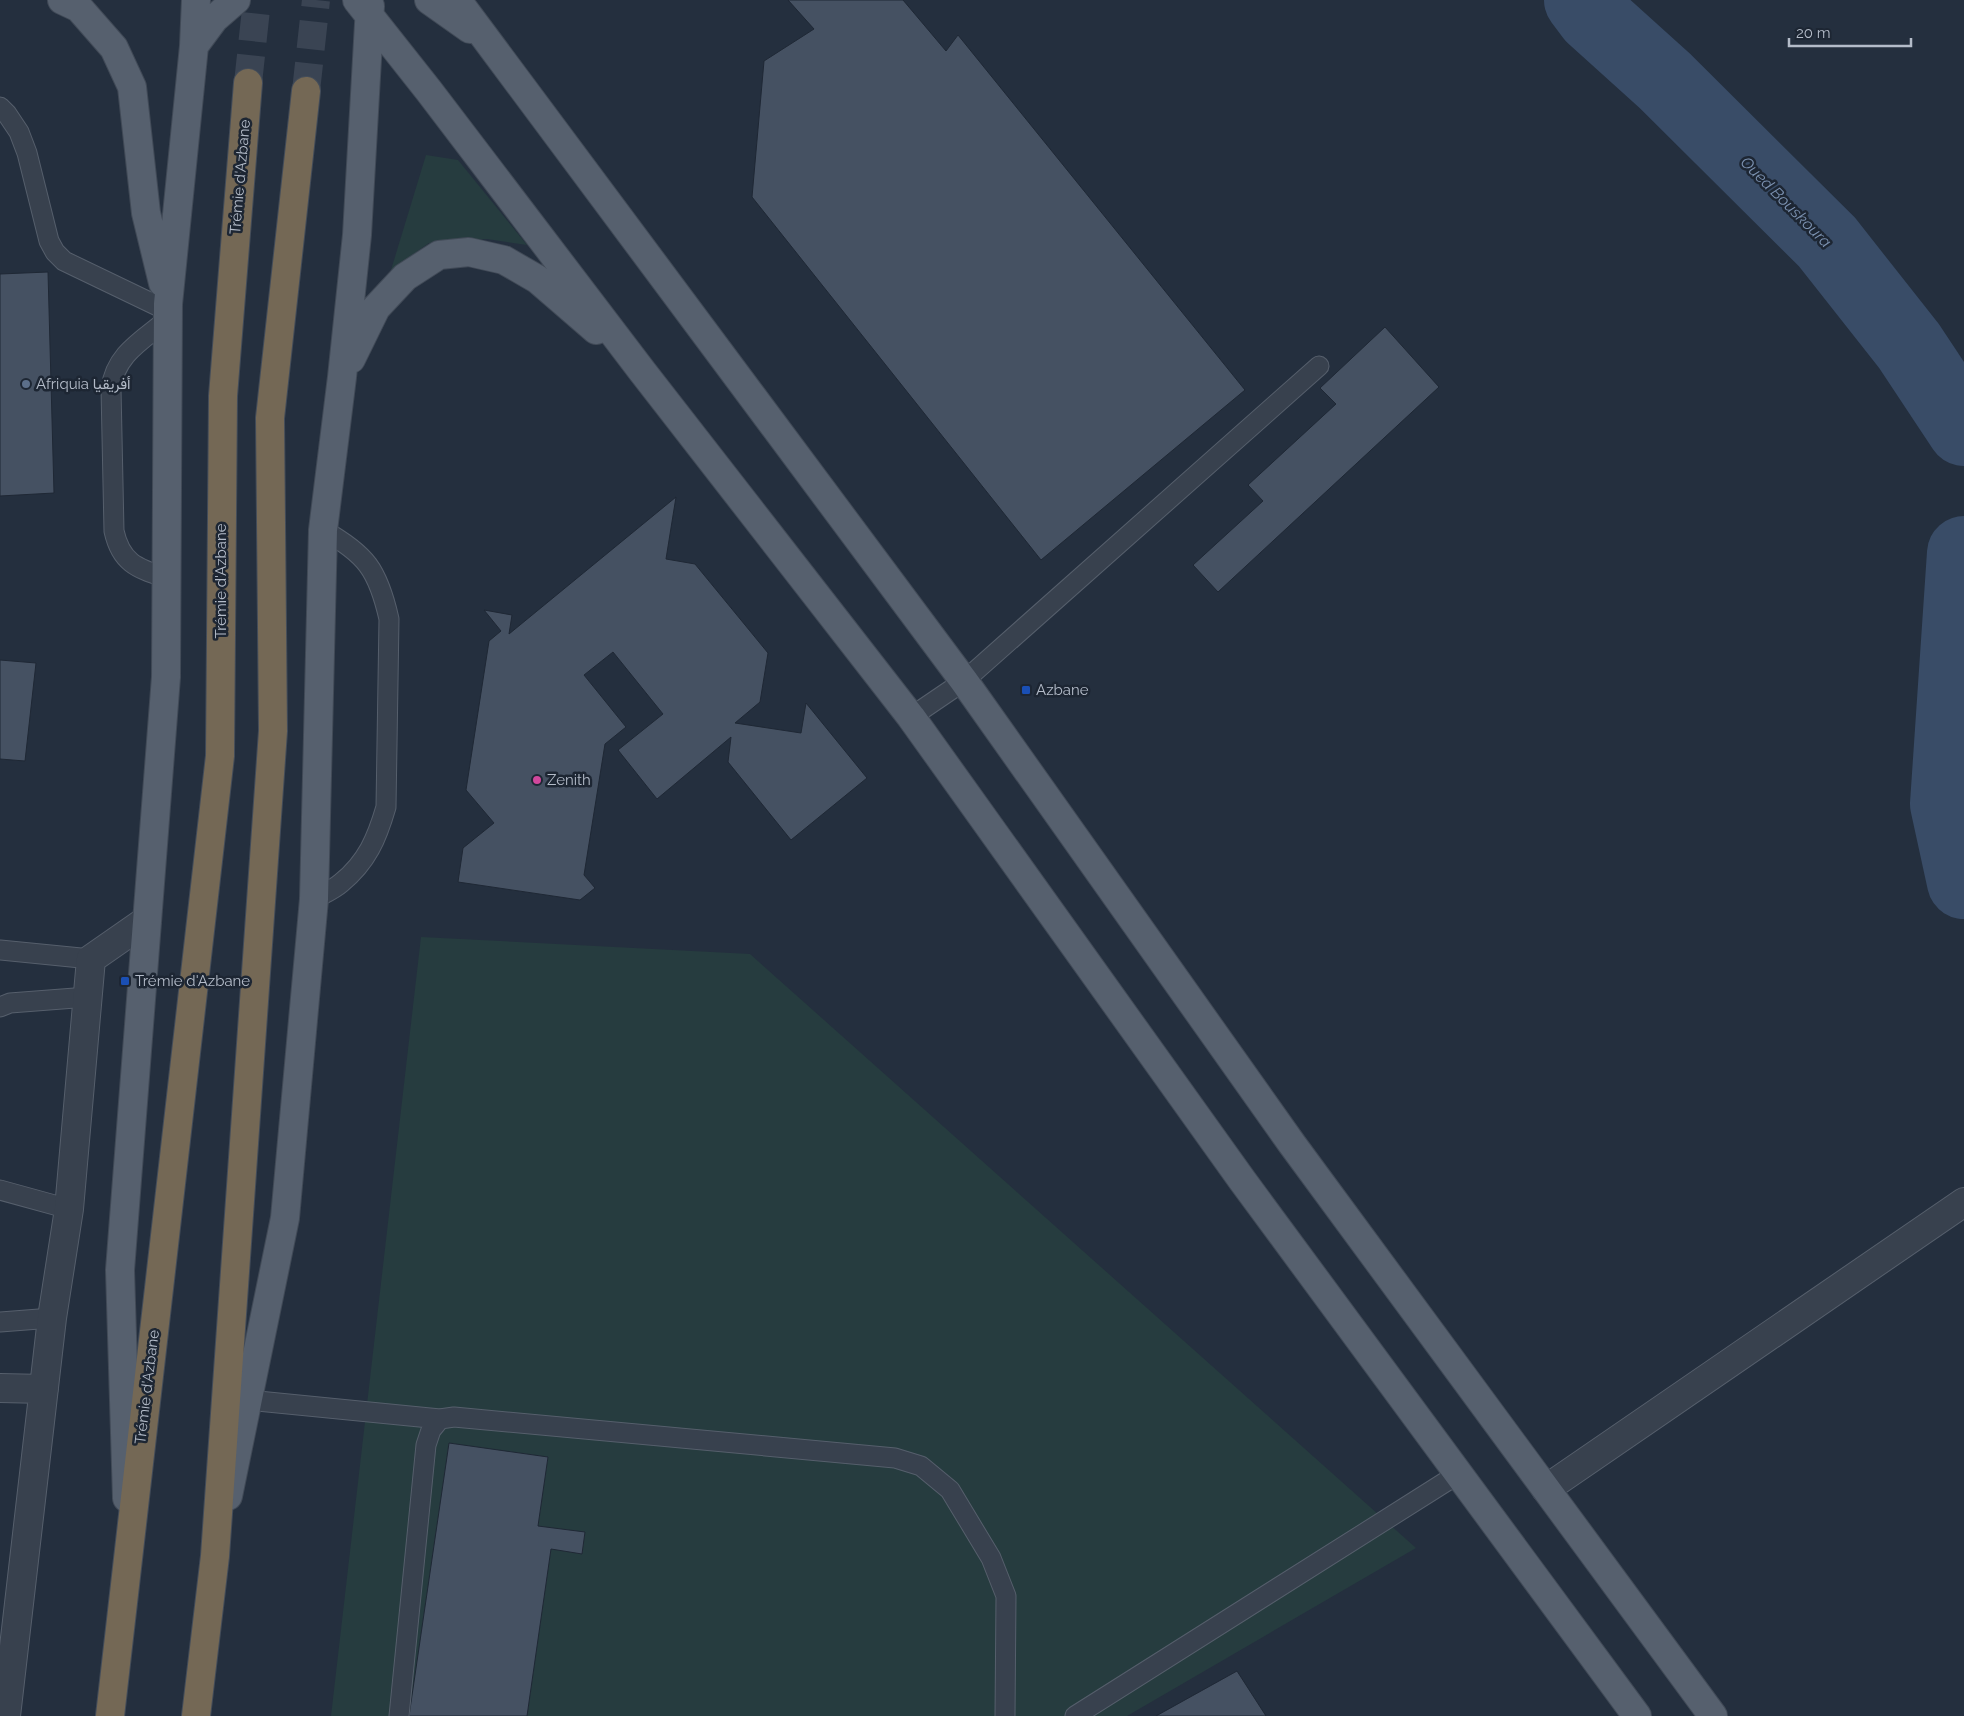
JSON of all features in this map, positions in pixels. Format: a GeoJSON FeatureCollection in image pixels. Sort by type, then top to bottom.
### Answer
{"type":"FeatureCollection","features":[{"type":"Feature","properties":{"kind":"highway","name":"Trémie d'Azbane"},"geometry":{"type":"LineString","coordinates":[[110,1716],[220,756],[223,396],[248,83]]}},
{"type":"Feature","properties":{"kind":"highway"},"geometry":{"type":"LineString","coordinates":[[196,1716],[216,1556],[273,731],[270,418],[306,91]]}},
{"type":"Feature","properties":{"kind":"main road"},"geometry":{"type":"LineString","coordinates":[[62,0],[79,8],[114,48],[132,87],[146,213],[168,311]]}},
{"type":"Feature","properties":{"kind":"main road"},"geometry":{"type":"LineString","coordinates":[[128,1554],[120,1270],[166,677],[168,311],[194,46],[196,0]]}},
{"type":"Feature","properties":{"kind":"main road"},"geometry":{"type":"LineString","coordinates":[[194,46],[214,19],[236,0]]}},
{"type":"Feature","properties":{"kind":"main road"},"geometry":{"type":"LineString","coordinates":[[429,0],[493,47]]}},
{"type":"Feature","properties":{"kind":"main road"},"geometry":{"type":"LineString","coordinates":[[457,0],[964,681],[1292,1144],[1713,1716]]}},
{"type":"Feature","properties":{"kind":"main road"},"geometry":{"type":"LineString","coordinates":[[473,0],[493,47]]}},
{"type":"Feature","properties":{"kind":"main road"},"geometry":{"type":"LineString","coordinates":[[366,5],[642,371],[911,717],[1236,1172],[1636,1716]]}},
{"type":"Feature","properties":{"kind":"main road"},"geometry":{"type":"LineString","coordinates":[[216,1556],[285,1218],[314,899],[323,530],[357,235],[366,5]]}},
{"type":"Feature","properties":{"kind":"main road"},"geometry":{"type":"LineString","coordinates":[[342,377],[376,308],[405,277],[439,255],[469,252],[504,260],[537,278],[642,371]]}},
{"type":"Feature","properties":{"kind":"street"},"geometry":{"type":"LineString","coordinates":[[6,1716],[52,1318],[69,1209],[91,959],[147,920]]}},
{"type":"Feature","properties":{"kind":"street"},"geometry":{"type":"LineString","coordinates":[[1546,1489],[1964,1202]]}},
{"type":"Feature","properties":{"kind":"street"},"geometry":{"type":"LineString","coordinates":[[0,1388],[44,1389]]}},
{"type":"Feature","properties":{"kind":"lane"},"geometry":{"type":"LineString","coordinates":[[0,107],[19,132],[27,152],[49,241],[56,252],[64,261],[168,311],[123,357],[116,367],[112,378],[111,390],[114,531],[117,544],[124,556],[134,565],[166,578]]}},
{"type":"Feature","properties":{"kind":"lane"},"geometry":{"type":"LineString","coordinates":[[911,717],[964,681],[1319,366]]}},
{"type":"Feature","properties":{"kind":"lane"},"geometry":{"type":"LineString","coordinates":[[314,899],[340,884],[362,863],[378,836],[386,807],[389,619],[383,591],[369,565],[348,544],[323,530]]}},
{"type":"Feature","properties":{"kind":"lane"},"geometry":{"type":"LineString","coordinates":[[0,950],[91,959]]}},
{"type":"Feature","properties":{"kind":"lane"},"geometry":{"type":"LineString","coordinates":[[0,1008],[10,1003],[88,998]]}},
{"type":"Feature","properties":{"kind":"lane"},"geometry":{"type":"LineString","coordinates":[[0,1190],[69,1209]]}},
{"type":"Feature","properties":{"kind":"lane"},"geometry":{"type":"LineString","coordinates":[[0,1322],[52,1318]]}},
{"type":"Feature","properties":{"kind":"lane"},"geometry":{"type":"LineString","coordinates":[[248,1400],[440,1420],[454,1417],[895,1458],[921,1466],[950,1490],[990,1558],[1006,1596],[1006,1716]]}},
{"type":"Feature","properties":{"kind":"lane"},"geometry":{"type":"LineString","coordinates":[[399,1716],[426,1445],[431,1430],[440,1420]]}},
{"type":"Feature","properties":{"kind":"lane"},"geometry":{"type":"LineString","coordinates":[[1075,1716],[1458,1474]]}},
{"type":"Feature","properties":{"kind":"green space"},"geometry":{"type":"Polygon","coordinates":[[[426,155],[458,160],[527,245],[487,239],[429,243],[391,270],[426,155]]]}},
{"type":"Feature","properties":{"kind":"green space"},"geometry":{"type":"Polygon","coordinates":[[[421,937],[750,954],[1416,1548],[1127,1716],[331,1716],[421,937]]]}},
{"type":"Feature","properties":{"kind":"building"},"geometry":{"type":"Polygon","coordinates":[[[788,0],[903,0],[946,51],[958,35],[1245,390],[1041,560],[752,197],[764,61],[814,29],[788,0]]]}},
{"type":"Feature","properties":{"kind":"building","name":"Afriquia أفريقيا"},"geometry":{"type":"Polygon","coordinates":[[[48,272],[54,493],[0,496],[0,274],[48,272]]]}},
{"type":"Feature","properties":{"kind":"building"},"geometry":{"type":"Polygon","coordinates":[[[1385,327],[1439,387],[1218,592],[1193,565],[1263,501],[1248,485],[1336,404],[1320,388],[1385,327]]]}},
{"type":"Feature","properties":{"kind":"building"},"geometry":{"type":"Polygon","coordinates":[[[676,497],[666,559],[695,564],[768,653],[760,702],[735,723],[801,733],[806,703],[867,778],[791,840],[728,762],[731,737],[657,799],[618,750],[663,714],[613,652],[584,675],[626,727],[605,744],[584,875],[595,888],[580,900],[458,882],[463,848],[494,823],[466,790],[489,641],[501,631],[484,610],[512,615],[509,634],[676,497]]]}},
{"type":"Feature","properties":{"kind":"building"},"geometry":{"type":"Polygon","coordinates":[[[0,660],[36,663],[25,761],[0,759],[0,660]]]}},
{"type":"Feature","properties":{"kind":"building"},"geometry":{"type":"Polygon","coordinates":[[[449,1443],[548,1457],[538,1526],[585,1532],[582,1554],[551,1549],[527,1716],[409,1716],[449,1443]]]}},
{"type":"Feature","properties":{"kind":"building"},"geometry":{"type":"Polygon","coordinates":[[[1237,1671],[1266,1716],[1156,1716],[1237,1671]]]}},
{"type":"Feature","properties":{"kind":"waterway","name":"Oued Bouskoura"},"geometry":{"type":"LineString","coordinates":[[1581,0],[1593,16],[1665,81],[1827,242],[1909,346],[1964,429]]}},
{"type":"Feature","properties":{"kind":"waterway","name":"Oued Bouskoura"},"geometry":{"type":"LineString","coordinates":[[1964,553],[1947,804],[1964,882]]}},
{"type":"Feature","properties":{"kind":"tunnel"},"geometry":{"type":"LineString","coordinates":[[248,83],[257,0]]}},
{"type":"Feature","properties":{"kind":"tunnel"},"geometry":{"type":"LineString","coordinates":[[306,91],[316,0]]}},
{"type":"Feature","properties":{"kind":"place","name":"Afriquia أفريقيا"},"geometry":{"type":"Point","coordinates":[26,384]}},
{"type":"Feature","properties":{"kind":"place","name":"Azbane"},"geometry":{"type":"Point","coordinates":[1026,690]}},
{"type":"Feature","properties":{"kind":"place","name":"Zenith"},"geometry":{"type":"Point","coordinates":[537,780]}},
{"type":"Feature","properties":{"kind":"place","name":"Trémie d'Azbane"},"geometry":{"type":"Point","coordinates":[125,981]}}]}
